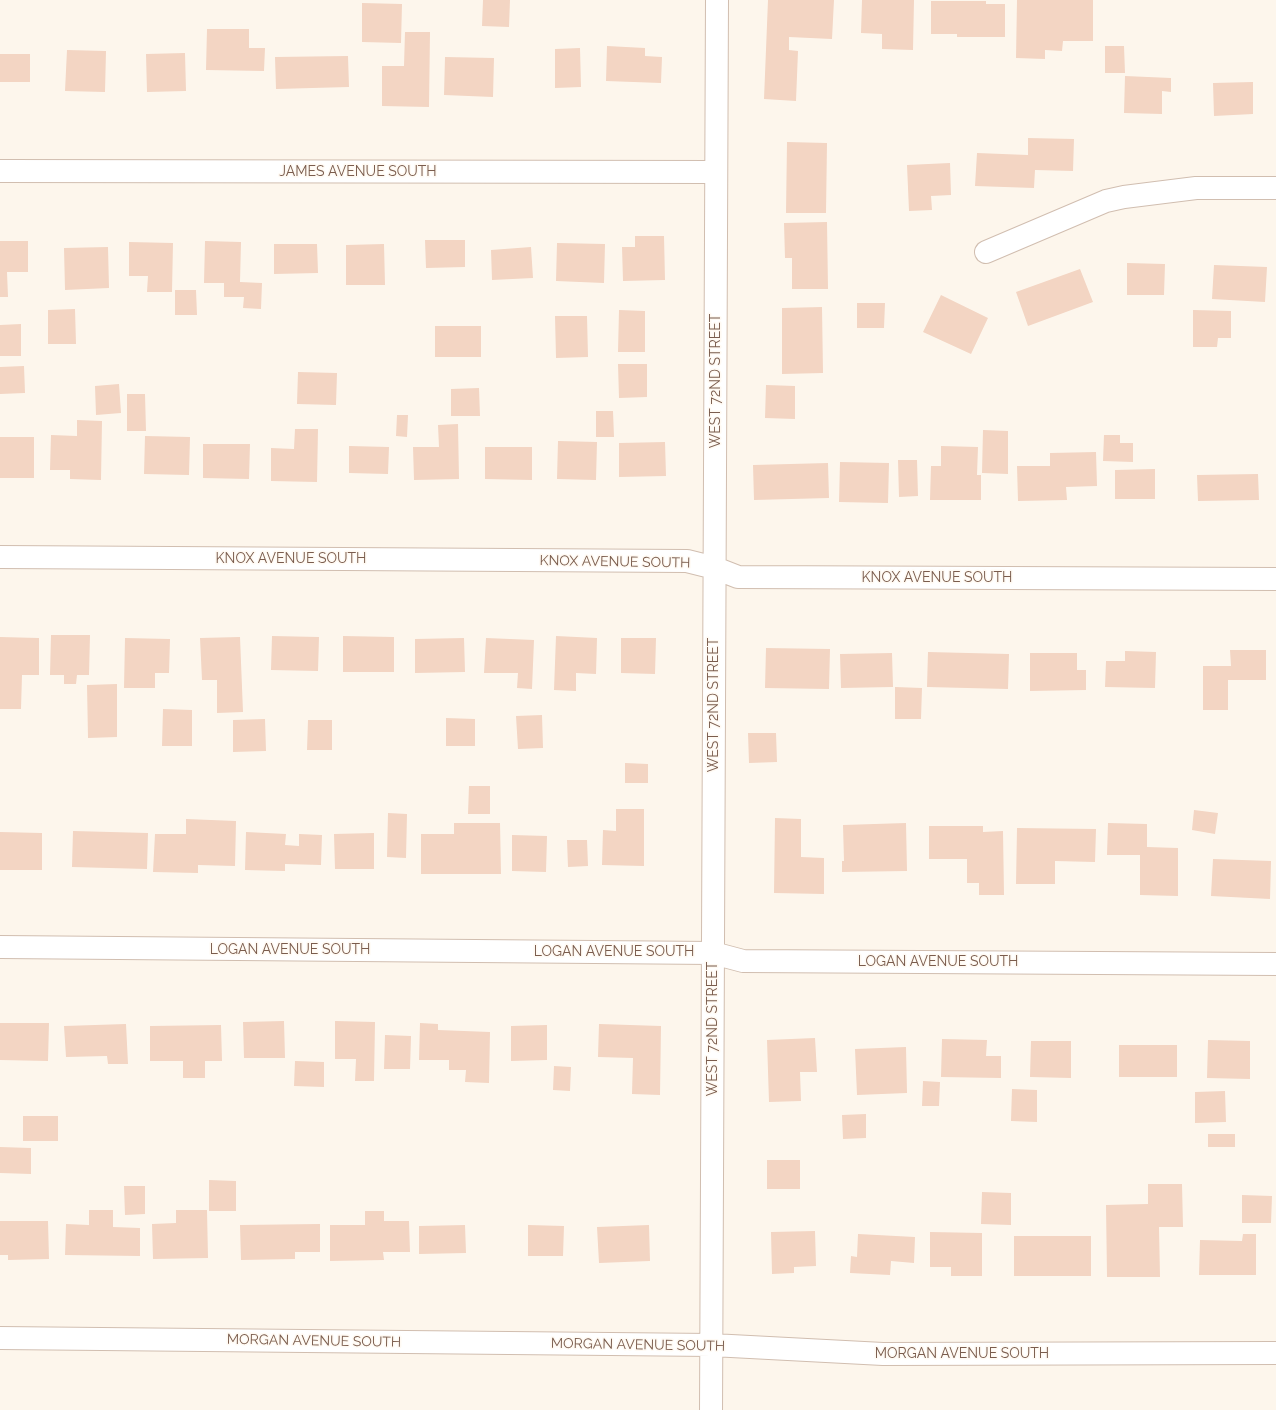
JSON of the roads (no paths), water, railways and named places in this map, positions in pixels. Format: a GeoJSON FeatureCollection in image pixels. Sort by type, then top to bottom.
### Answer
{"type":"FeatureCollection","features":[{"type":"Feature","properties":{"kind":"street","name":"WEST 72ND STREET"},"geometry":{"type":"LineString","coordinates":[[711,1410],[717,0]]}},
{"type":"Feature","properties":{"kind":"street","name":"JAMES AVENUE SOUTH"},"geometry":{"type":"LineString","coordinates":[[0,171],[716,172]]}},
{"type":"Feature","properties":{"kind":"street"},"geometry":{"type":"LineString","coordinates":[[986,252],[1106,201],[1124,197],[1196,188],[1276,188]]}},
{"type":"Feature","properties":{"kind":"street","name":"KNOX AVENUE SOUTH"},"geometry":{"type":"LineString","coordinates":[[0,557],[687,561],[715,568],[738,578],[1276,579]]}},
{"type":"Feature","properties":{"kind":"street","name":"LOGAN AVENUE SOUTH"},"geometry":{"type":"LineString","coordinates":[[0,947],[713,953],[743,960],[1276,964]]}},
{"type":"Feature","properties":{"kind":"street","name":"MORGAN AVENUE SOUTH"},"geometry":{"type":"LineString","coordinates":[[0,1338],[712,1345],[883,1354],[1276,1354]]}}]}
